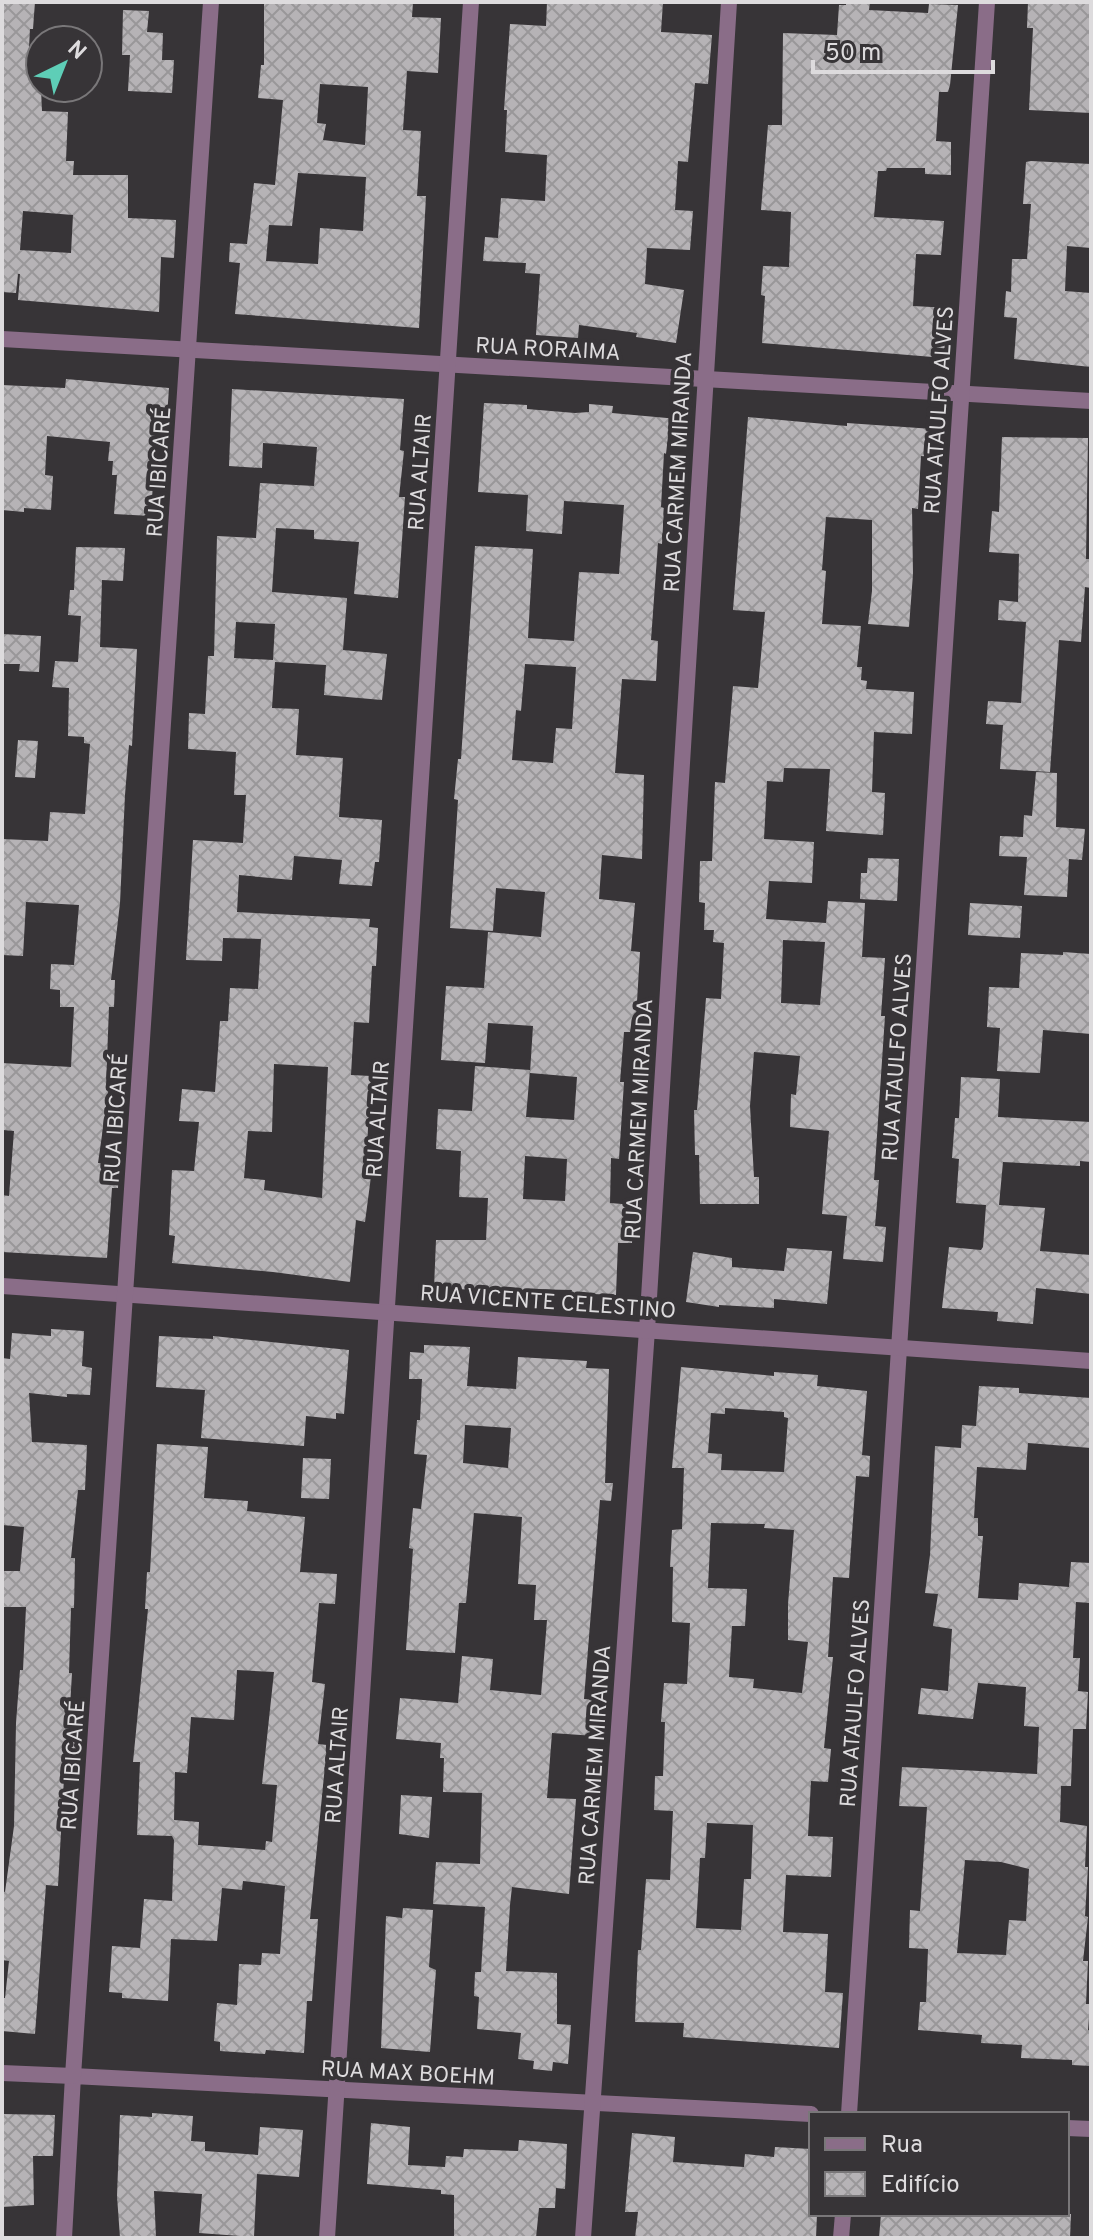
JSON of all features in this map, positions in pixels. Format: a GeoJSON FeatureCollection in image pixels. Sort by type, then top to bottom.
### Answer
{"type":"FeatureCollection","features":[{"type":"Feature","properties":{"kind":"street","name":"RUA IBICARÉ"},"geometry":{"type":"LineString","coordinates":[[64,2238],[211,2]]}},
{"type":"Feature","properties":{"kind":"street","name":"RUA ALTAIR"},"geometry":{"type":"LineString","coordinates":[[327,2238],[471,2]]}},
{"type":"Feature","properties":{"kind":"street","name":"RUA CARMEM MIRANDA"},"geometry":{"type":"LineString","coordinates":[[583,2238],[647,1330],[729,2]]}},
{"type":"Feature","properties":{"kind":"street","name":"RUA ATAULFO ALVES"},"geometry":{"type":"LineString","coordinates":[[849,2112],[987,2]]}},
{"type":"Feature","properties":{"kind":"street","name":"RUA RORAIMA"},"geometry":{"type":"LineString","coordinates":[[2,339],[1091,401]]}},
{"type":"Feature","properties":{"kind":"street","name":"RUA VICENTE CELESTINO"},"geometry":{"type":"LineString","coordinates":[[2,1286],[1091,1361]]}},
{"type":"Feature","properties":{"kind":"street","name":"RUA MAX BOEHM"},"geometry":{"type":"LineString","coordinates":[[2,2073],[809,2114]]}},
{"type":"Feature","properties":{"kind":"street"},"geometry":{"type":"LineString","coordinates":[[1069,2128],[1091,2129]]}},
{"type":"Feature","properties":{"kind":"street"},"geometry":{"type":"LineString","coordinates":[[841,2238],[843,2216]]}},
{"type":"Feature","properties":{"kind":"building"},"geometry":{"type":"Polygon","coordinates":[[[2,2],[35,2],[33,24],[24,24],[24,104],[42,104],[42,111],[68,112],[66,161],[74,161],[73,175],[128,175],[128,218],[176,220],[174,258],[161,257],[159,312],[18,300],[20,274],[16,293],[2,292],[2,2]],[[23,211],[20,250],[71,253],[73,215],[23,211]]]}},
{"type":"Feature","properties":{"kind":"building"},"geometry":{"type":"Polygon","coordinates":[[[264,2],[413,2],[412,17],[441,18],[438,73],[407,71],[403,130],[421,131],[417,196],[426,196],[419,328],[235,314],[240,263],[229,262],[230,243],[247,244],[254,183],[275,185],[283,100],[258,98],[261,65],[264,65],[264,2]],[[320,84],[317,123],[326,124],[323,140],[365,145],[368,87],[320,84]],[[298,173],[292,226],[269,225],[266,261],[318,264],[320,228],[363,231],[366,177],[298,173]]]}},
{"type":"Feature","properties":{"kind":"building"},"geometry":{"type":"Polygon","coordinates":[[[547,2],[663,2],[661,32],[712,35],[708,84],[695,83],[688,162],[678,161],[675,210],[693,211],[690,250],[647,248],[645,284],[684,290],[676,343],[636,337],[637,333],[579,325],[578,338],[536,335],[540,274],[525,273],[526,263],[483,261],[485,237],[498,238],[501,198],[545,201],[547,155],[505,152],[507,110],[504,110],[510,24],[546,26],[547,2]]]}},
{"type":"Feature","properties":{"kind":"building"},"geometry":{"type":"Polygon","coordinates":[[[846,2],[870,2],[869,10],[928,13],[929,4],[958,5],[950,85],[948,92],[939,92],[936,141],[951,142],[951,175],[925,174],[925,168],[887,168],[886,171],[878,171],[874,217],[944,221],[941,255],[916,254],[913,306],[950,308],[945,358],[762,343],[763,266],[789,267],[791,212],[761,210],[768,125],[782,125],[783,33],[837,35],[839,5],[846,5],[846,2]]]}},
{"type":"Feature","properties":{"kind":"building"},"geometry":{"type":"Polygon","coordinates":[[[1028,2],[1091,2],[1091,113],[1029,110],[1033,28],[1027,28],[1028,2]]]}},
{"type":"Feature","properties":{"kind":"building"},"geometry":{"type":"Polygon","coordinates":[[[123,10],[149,11],[147,32],[163,33],[162,60],[174,60],[172,93],[128,91],[130,55],[122,55],[123,10]]]}},
{"type":"Feature","properties":{"kind":"building"},"geometry":{"type":"Polygon","coordinates":[[[1026,162],[1091,164],[1091,248],[1067,246],[1065,291],[1091,293],[1091,367],[1014,359],[1017,318],[1004,317],[1006,291],[1011,292],[1012,259],[1027,259],[1031,204],[1023,204],[1026,162]]]}},
{"type":"Feature","properties":{"kind":"building"},"geometry":{"type":"Polygon","coordinates":[[[66,379],[169,388],[167,417],[158,416],[151,516],[114,514],[117,475],[112,475],[113,461],[108,461],[110,442],[47,436],[45,475],[53,476],[51,510],[2,510],[2,385],[65,388],[66,379]]]}},
{"type":"Feature","properties":{"kind":"building"},"geometry":{"type":"Polygon","coordinates":[[[232,389],[404,399],[400,450],[404,451],[399,497],[405,497],[398,598],[354,594],[359,542],[314,539],[314,530],[276,528],[272,592],[347,598],[343,650],[387,654],[382,700],[324,695],[326,665],[275,662],[272,708],[299,709],[296,755],[343,758],[339,817],[382,820],[379,862],[375,862],[372,886],[339,884],[342,860],[294,856],[292,880],[239,875],[237,912],[370,919],[369,927],[378,928],[369,1023],[354,1022],[351,1075],[371,1076],[367,1146],[375,1146],[365,1222],[356,1220],[350,1282],[172,1263],[175,1236],[169,1235],[172,1170],[194,1171],[199,1122],[179,1121],[182,1089],[215,1092],[220,1021],[228,1021],[230,988],[258,989],[261,939],[223,938],[222,961],[186,960],[193,840],[243,843],[246,795],[234,795],[236,752],[188,749],[189,713],[205,714],[208,656],[214,656],[217,536],[256,538],[260,483],[314,486],[317,447],[263,443],[262,468],[229,466],[232,389]],[[236,622],[234,658],[273,660],[275,624],[236,622]],[[274,1064],[272,1132],[248,1131],[244,1178],[265,1180],[264,1190],[322,1198],[328,1067],[274,1064]]]}},
{"type":"Feature","properties":{"kind":"building"},"geometry":{"type":"Polygon","coordinates":[[[484,403],[527,405],[527,409],[575,413],[589,412],[589,404],[613,406],[612,413],[678,419],[677,437],[668,436],[664,453],[662,544],[658,543],[651,640],[658,641],[656,681],[622,679],[615,773],[644,775],[642,859],[602,855],[599,899],[635,903],[631,951],[640,952],[636,1018],[632,1018],[630,1032],[624,1032],[619,1159],[611,1158],[610,1203],[634,1205],[632,1243],[618,1243],[616,1295],[571,1293],[572,1290],[524,1289],[524,1292],[434,1288],[436,1240],[486,1240],[488,1198],[459,1197],[461,1151],[436,1149],[438,1109],[472,1111],[475,1066],[530,1070],[526,1117],[574,1120],[577,1077],[530,1073],[533,1026],[488,1023],[485,1063],[441,1060],[446,986],[484,988],[488,932],[541,937],[545,892],[496,888],[493,931],[450,928],[458,800],[454,799],[458,759],[461,759],[475,546],[533,549],[528,638],[574,641],[579,572],[619,574],[624,505],[564,501],[562,534],[526,531],[528,495],[478,492],[484,403]],[[525,664],[521,711],[516,710],[512,760],[553,763],[556,728],[572,729],[576,667],[525,664]],[[525,1156],[523,1199],[565,1201],[567,1159],[525,1156]]]}},
{"type":"Feature","properties":{"kind":"building"},"geometry":{"type":"Polygon","coordinates":[[[748,417],[847,426],[847,423],[933,429],[931,457],[921,456],[918,509],[912,508],[913,574],[909,627],[868,624],[872,591],[872,520],[826,517],[822,624],[861,626],[857,667],[862,667],[861,680],[867,681],[866,689],[914,692],[912,734],[874,732],[872,792],[885,793],[883,835],[826,831],[830,769],[784,768],[783,782],[767,781],[764,839],[814,842],[812,883],[769,881],[766,919],[826,923],[828,901],[865,903],[862,957],[885,958],[881,1016],[885,1016],[874,1180],[879,1180],[875,1226],[886,1227],[883,1262],[843,1259],[847,1216],[822,1214],[829,1131],[790,1127],[791,1094],[796,1095],[800,1056],[754,1052],[750,1106],[754,1177],[759,1177],[759,1204],[700,1204],[694,1110],[697,1110],[706,998],[721,999],[724,943],[713,942],[714,930],[704,930],[705,903],[699,902],[700,861],[712,861],[715,782],[725,783],[733,686],[758,688],[765,612],[733,610],[748,417]],[[783,940],[781,1003],[820,1005],[825,942],[783,940]]]}},
{"type":"Feature","properties":{"kind":"building"},"geometry":{"type":"Polygon","coordinates":[[[1002,437],[1088,438],[1086,559],[1091,559],[1091,588],[1085,587],[1081,642],[1059,640],[1050,772],[1000,769],[1003,725],[986,724],[988,701],[1021,703],[1026,622],[998,620],[999,600],[1018,602],[1019,554],[989,552],[992,511],[999,512],[1002,437]]]}},
{"type":"Feature","properties":{"kind":"building"},"geometry":{"type":"Polygon","coordinates":[[[76,547],[125,548],[123,581],[102,580],[100,647],[137,649],[120,903],[111,980],[115,980],[114,1007],[109,1007],[106,1086],[109,1086],[98,1163],[119,1164],[118,1188],[112,1188],[107,1258],[2,1252],[2,1195],[9,1196],[14,1131],[3,1130],[2,1063],[71,1067],[74,1007],[60,1007],[60,990],[50,989],[51,964],[74,965],[79,905],[26,902],[23,956],[2,955],[2,839],[48,841],[50,812],[85,814],[90,744],[84,743],[84,737],[68,736],[69,688],[52,687],[55,661],[78,662],[81,616],[68,615],[70,590],[74,590],[76,547]]]}},
{"type":"Feature","properties":{"kind":"building"},"geometry":{"type":"Polygon","coordinates":[[[2,634],[41,636],[39,672],[19,671],[20,664],[2,664],[2,634]]]}},
{"type":"Feature","properties":{"kind":"building"},"geometry":{"type":"Polygon","coordinates":[[[18,740],[38,741],[35,778],[15,777],[18,740]]]}},
{"type":"Feature","properties":{"kind":"building"},"geometry":{"type":"Polygon","coordinates":[[[1036,772],[1057,773],[1056,827],[1085,829],[1082,860],[1069,859],[1067,897],[1024,895],[1027,857],[999,856],[1000,836],[1023,837],[1024,815],[1032,816],[1036,772]]]}},
{"type":"Feature","properties":{"kind":"building"},"geometry":{"type":"Polygon","coordinates":[[[868,858],[899,859],[897,901],[860,899],[861,873],[867,873],[868,858]]]}},
{"type":"Feature","properties":{"kind":"building"},"geometry":{"type":"Polygon","coordinates":[[[970,903],[1022,906],[1020,938],[968,935],[970,903]]]}},
{"type":"Feature","properties":{"kind":"building"},"geometry":{"type":"Polygon","coordinates":[[[1063,952],[1091,954],[1091,1034],[1043,1030],[1040,1073],[997,1071],[1000,1028],[987,1027],[989,987],[1019,988],[1021,953],[1063,955],[1063,952]]]}},
{"type":"Feature","properties":{"kind":"building"},"geometry":{"type":"Polygon","coordinates":[[[961,1077],[1000,1079],[998,1117],[1091,1122],[1091,1162],[1080,1161],[1080,1166],[1003,1162],[999,1205],[1045,1208],[1040,1251],[1091,1255],[1091,1294],[1036,1288],[1033,1324],[997,1321],[998,1312],[942,1308],[949,1247],[981,1250],[983,1247],[986,1205],[956,1203],[959,1159],[952,1158],[955,1118],[959,1118],[961,1077]]]}},
{"type":"Feature","properties":{"kind":"building"},"geometry":{"type":"Polygon","coordinates":[[[787,1248],[832,1251],[827,1304],[774,1299],[774,1308],[719,1307],[686,1302],[693,1252],[732,1258],[732,1267],[784,1271],[787,1248]]]}},
{"type":"Feature","properties":{"kind":"building"},"geometry":{"type":"Polygon","coordinates":[[[51,1329],[84,1331],[82,1366],[92,1368],[90,1395],[67,1394],[67,1397],[29,1393],[32,1442],[87,1445],[85,1490],[78,1490],[71,1558],[75,1558],[69,1724],[78,1724],[78,1778],[64,1778],[58,1886],[46,1885],[35,2034],[2,2031],[2,1998],[5,1998],[9,1961],[2,1960],[2,1891],[5,1892],[14,1826],[16,1723],[20,1670],[23,1670],[26,1607],[2,1607],[2,1571],[20,1571],[24,1527],[2,1525],[2,1358],[10,1359],[12,1333],[51,1336],[51,1329]]]}},
{"type":"Feature","properties":{"kind":"building"},"geometry":{"type":"Polygon","coordinates":[[[159,1336],[213,1339],[213,1336],[349,1350],[344,1414],[336,1413],[336,1419],[306,1416],[304,1446],[201,1438],[205,1390],[156,1387],[159,1336]]]}},
{"type":"Feature","properties":{"kind":"building"},"geometry":{"type":"Polygon","coordinates":[[[424,1345],[470,1347],[467,1386],[516,1389],[518,1357],[587,1361],[586,1368],[609,1369],[605,1483],[613,1483],[611,1501],[600,1500],[584,1699],[598,1700],[595,1736],[552,1733],[547,1798],[576,1799],[569,1894],[512,1887],[510,1905],[506,1971],[557,1973],[557,2024],[571,2025],[568,2064],[553,2062],[552,2071],[533,2069],[534,2061],[518,2059],[521,2033],[477,2029],[479,1997],[474,1996],[475,1972],[481,1972],[485,1907],[433,1904],[436,1862],[480,1864],[482,1793],[443,1792],[441,1743],[396,1739],[400,1698],[458,1703],[462,1656],[493,1659],[490,1690],[541,1695],[547,1620],[534,1620],[536,1585],[518,1584],[522,1517],[474,1513],[466,1603],[459,1603],[455,1653],[406,1650],[413,1508],[421,1509],[427,1455],[414,1454],[422,1379],[409,1379],[410,1352],[424,1353],[424,1345]],[[465,1425],[463,1463],[508,1468],[511,1428],[465,1425]]]}},
{"type":"Feature","properties":{"kind":"building"},"geometry":{"type":"Polygon","coordinates":[[[681,1367],[774,1376],[774,1372],[818,1375],[817,1386],[867,1391],[862,1455],[870,1456],[869,1477],[856,1476],[849,1578],[833,1577],[828,1657],[833,1657],[824,1748],[831,1749],[828,1782],[811,1781],[808,1836],[833,1837],[831,1877],[786,1875],[783,1932],[828,1934],[825,1992],[843,1993],[839,2048],[683,2037],[684,2023],[635,2022],[638,1950],[641,1950],[646,1879],[670,1880],[673,1811],[654,1810],[655,1776],[663,1776],[665,1722],[661,1722],[664,1683],[687,1684],[690,1623],[672,1622],[673,1567],[670,1567],[672,1530],[682,1529],[684,1468],[672,1468],[681,1367]],[[725,1408],[725,1414],[711,1413],[708,1453],[722,1454],[721,1470],[784,1472],[788,1418],[784,1417],[784,1412],[725,1408]],[[711,1523],[708,1588],[747,1589],[745,1626],[732,1626],[729,1677],[754,1679],[753,1688],[802,1693],[808,1642],[788,1640],[794,1530],[764,1528],[765,1524],[711,1523]],[[707,1823],[705,1858],[700,1858],[696,1928],[741,1930],[744,1879],[751,1879],[753,1825],[707,1823]]]}},
{"type":"Feature","properties":{"kind":"building"},"geometry":{"type":"Polygon","coordinates":[[[979,1386],[1019,1388],[1019,1393],[1091,1398],[1091,1448],[1028,1443],[1026,1470],[977,1467],[974,1518],[978,1518],[978,1536],[983,1536],[978,1598],[1018,1600],[1019,1583],[1069,1587],[1071,1562],[1091,1563],[1091,1603],[1076,1602],[1073,1658],[1080,1658],[1078,1691],[1088,1692],[1086,1729],[1073,1729],[1071,1786],[1061,1786],[1060,1822],[1087,1826],[1085,1916],[1088,1917],[1083,1961],[1088,1961],[1086,2004],[1090,2004],[1088,2030],[1091,2031],[1091,2066],[1072,2065],[1072,2060],[1021,2058],[1022,2045],[981,2043],[982,2035],[918,2030],[920,2002],[926,2002],[928,1949],[909,1948],[910,1910],[920,1911],[927,1807],[899,1806],[902,1767],[1037,1774],[1039,1727],[1024,1726],[1026,1687],[978,1683],[973,1719],[918,1714],[921,1688],[948,1691],[952,1629],[933,1626],[938,1594],[925,1593],[930,1555],[935,1446],[961,1448],[962,1425],[976,1426],[979,1386]],[[965,1860],[957,1953],[1006,1955],[1009,1920],[1026,1921],[1029,1869],[1001,1862],[965,1860]]]}},
{"type":"Feature","properties":{"kind":"building"},"geometry":{"type":"Polygon","coordinates":[[[157,1444],[208,1447],[204,1498],[248,1501],[247,1511],[305,1517],[300,1572],[337,1574],[335,1604],[319,1603],[312,1682],[325,1684],[318,1744],[327,1745],[310,1919],[318,1919],[312,2001],[307,2001],[304,2053],[220,2051],[220,2042],[214,2041],[217,2003],[237,2005],[239,1964],[261,1965],[262,1953],[280,1954],[285,1886],[243,1881],[242,1890],[222,1888],[217,1941],[171,1939],[168,2001],[122,1998],[122,1993],[109,1992],[112,1946],[140,1948],[144,1899],[172,1901],[172,1836],[137,1835],[140,1762],[133,1762],[148,1609],[145,1609],[147,1572],[150,1572],[157,1444]],[[237,1670],[234,1720],[191,1717],[187,1773],[175,1772],[174,1820],[199,1822],[198,1845],[265,1850],[266,1841],[272,1842],[277,1785],[262,1784],[274,1672],[237,1670]]]}},
{"type":"Feature","properties":{"kind":"building"},"geometry":{"type":"Polygon","coordinates":[[[303,1458],[331,1459],[329,1499],[301,1498],[303,1458]]]}},
{"type":"Feature","properties":{"kind":"building"},"geometry":{"type":"Polygon","coordinates":[[[401,1795],[432,1797],[429,1838],[399,1834],[401,1795]]]}},
{"type":"Feature","properties":{"kind":"building"},"geometry":{"type":"Polygon","coordinates":[[[403,1908],[433,1910],[429,1967],[436,1970],[430,2052],[381,2048],[386,1916],[402,1918],[403,1908]]]}},
{"type":"Feature","properties":{"kind":"building"},"geometry":{"type":"Polygon","coordinates":[[[152,2113],[193,2116],[191,2141],[205,2142],[205,2151],[258,2155],[260,2127],[303,2130],[299,2177],[257,2174],[254,2237],[199,2233],[202,2194],[154,2191],[156,2238],[120,2238],[117,2196],[120,2115],[152,2117],[152,2113]]]}},
{"type":"Feature","properties":{"kind":"building"},"geometry":{"type":"Polygon","coordinates":[[[2,2114],[55,2115],[53,2156],[33,2156],[34,2205],[2,2207],[2,2114]]]}},
{"type":"Feature","properties":{"kind":"building"},"geometry":{"type":"Polygon","coordinates":[[[371,2123],[410,2127],[408,2165],[445,2167],[446,2156],[463,2157],[464,2149],[518,2151],[519,2140],[567,2144],[565,2189],[556,2188],[555,2208],[539,2208],[536,2238],[454,2238],[454,2195],[441,2194],[441,2190],[367,2184],[371,2123]]]}},
{"type":"Feature","properties":{"kind":"building"},"geometry":{"type":"Polygon","coordinates":[[[632,2133],[675,2137],[673,2162],[744,2167],[745,2154],[774,2157],[775,2147],[809,2149],[809,2216],[817,2216],[816,2238],[635,2238],[638,2212],[625,2212],[632,2133]]]}},
{"type":"Feature","properties":{"kind":"building"},"geometry":{"type":"Polygon","coordinates":[[[1071,2214],[1070,2238],[879,2238],[881,2216],[1071,2214]]]}}]}
